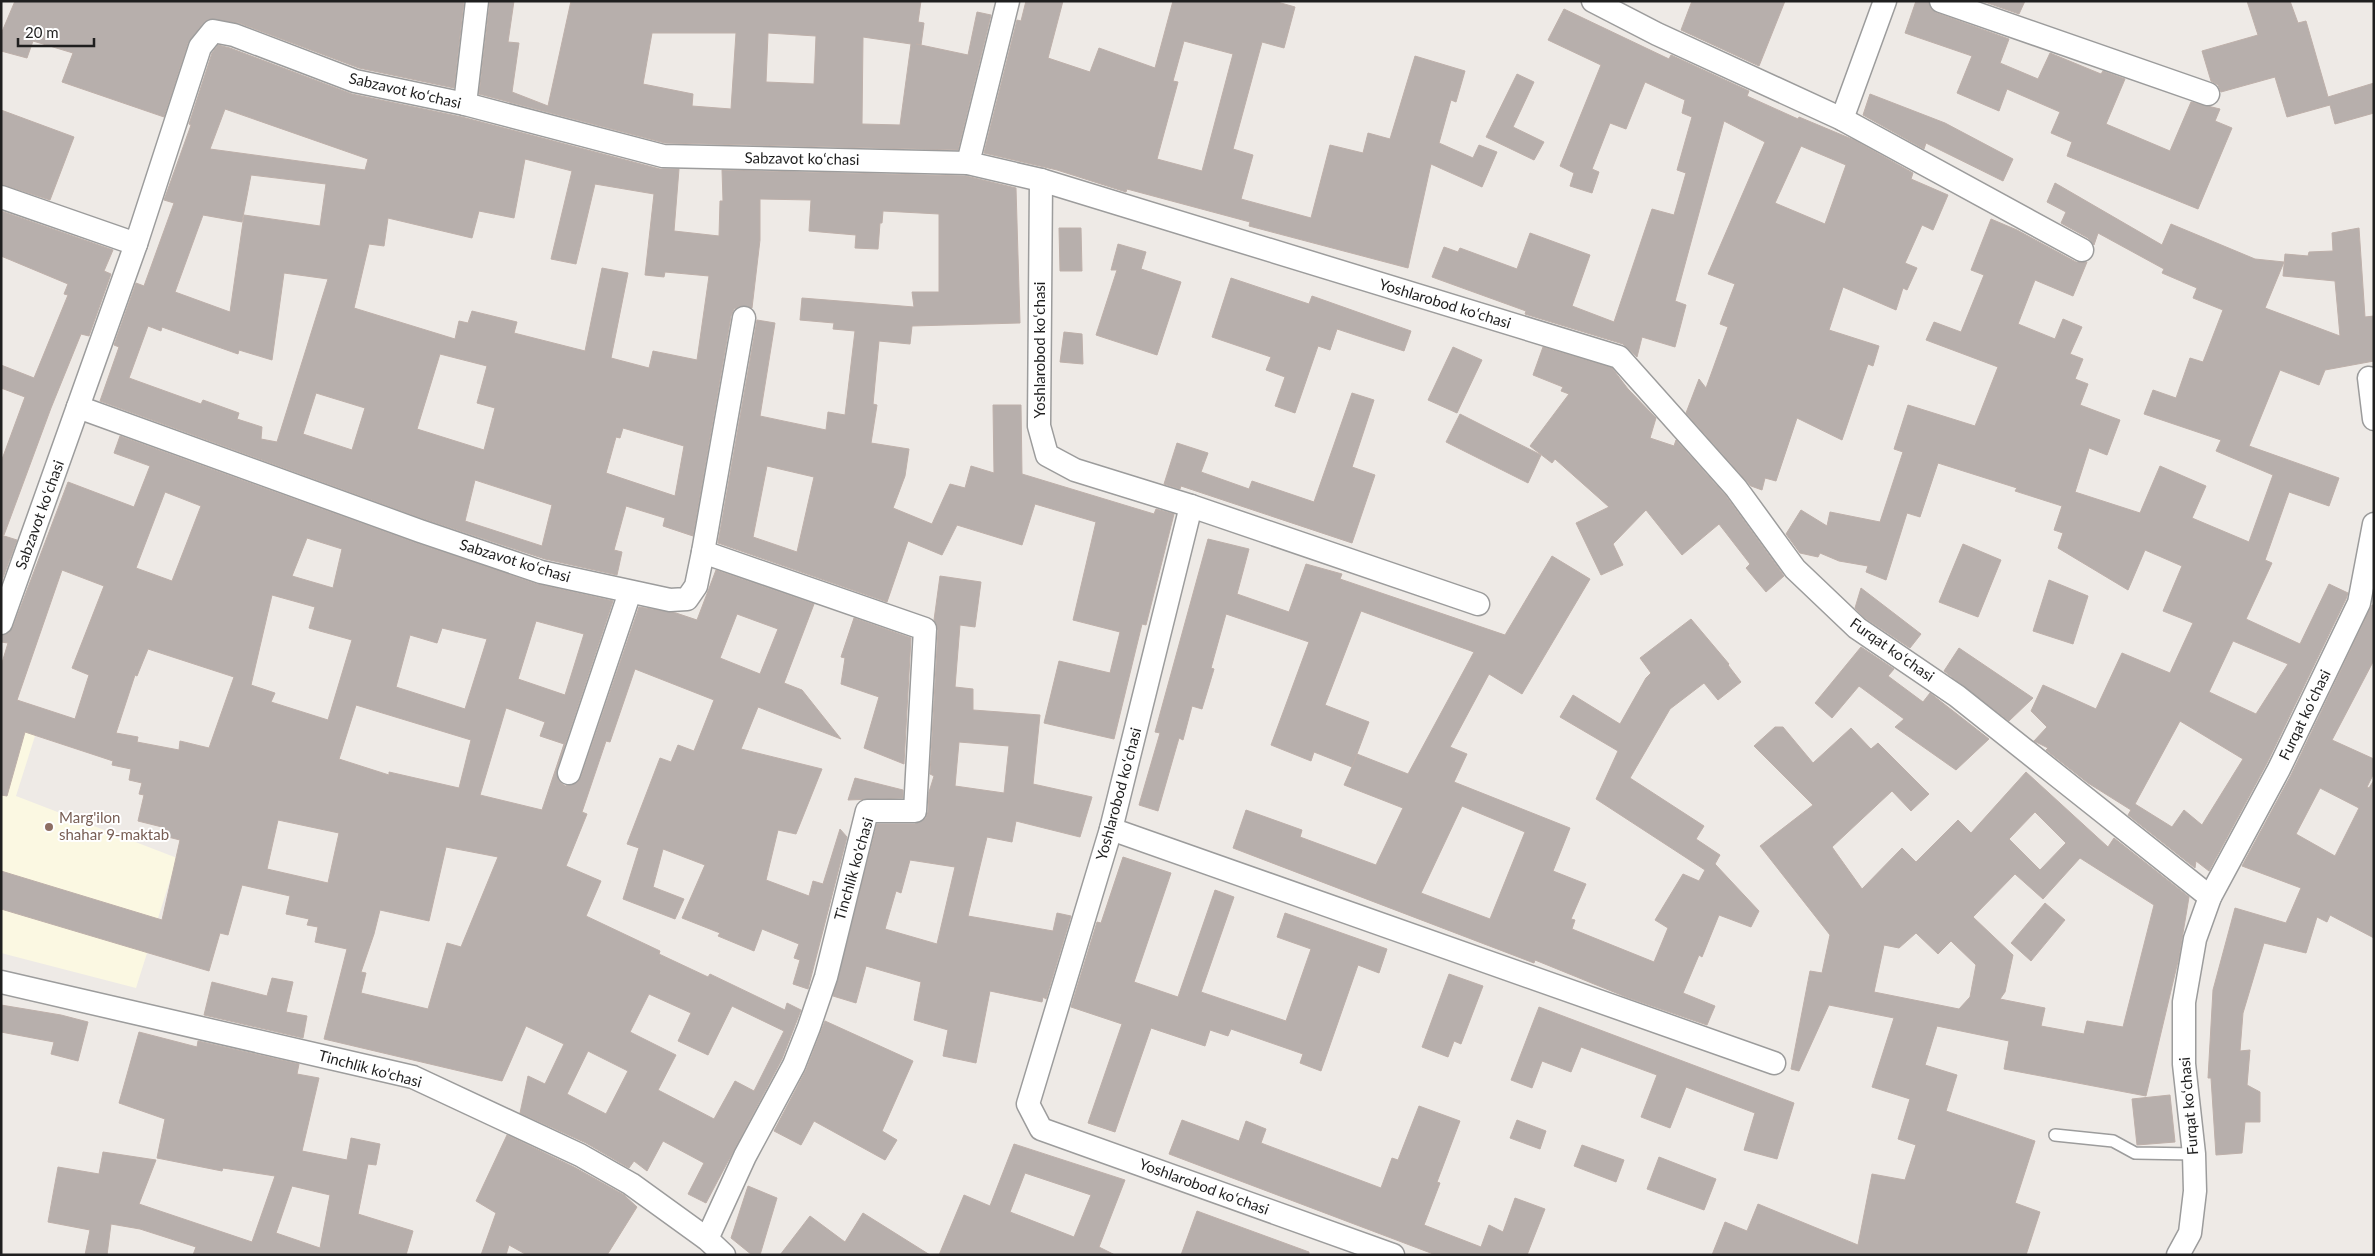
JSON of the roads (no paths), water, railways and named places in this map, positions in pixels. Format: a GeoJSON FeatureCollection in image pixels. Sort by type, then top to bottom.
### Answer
{"type":"FeatureCollection","features":[{"type":"Feature","properties":{"kind":"street"},"geometry":{"type":"LineString","coordinates":[[465,104],[477,1]]}},
{"type":"Feature","properties":{"kind":"street"},"geometry":{"type":"LineString","coordinates":[[968,164],[1008,1]]}},
{"type":"Feature","properties":{"kind":"street"},"geometry":{"type":"LineString","coordinates":[[1593,1],[1657,34],[1842,119],[2082,250]]}},
{"type":"Feature","properties":{"kind":"street"},"geometry":{"type":"LineString","coordinates":[[1842,119],[1885,1]]}},
{"type":"Feature","properties":{"kind":"street"},"geometry":{"type":"LineString","coordinates":[[1941,1],[2208,94]]}},
{"type":"Feature","properties":{"kind":"street","name":"Sabzavot koʻchasi"},"geometry":{"type":"LineString","coordinates":[[1,623],[136,244],[200,47],[213,31],[234,35],[355,81],[465,104],[663,156],[968,164]]}},
{"type":"Feature","properties":{"kind":"street","name":"Yoshlarobod koʻchasi"},"geometry":{"type":"LineString","coordinates":[[968,164],[1041,180],[1618,357]]}},
{"type":"Feature","properties":{"kind":"street","name":"Yoshlarobod koʻchasi"},"geometry":{"type":"LineString","coordinates":[[1041,180],[1040,426],[1047,455],[1075,470],[1191,506],[1112,829],[1028,1104],[1041,1129],[1393,1255]]}},
{"type":"Feature","properties":{"kind":"street"},"geometry":{"type":"LineString","coordinates":[[1,197],[136,244]]}},
{"type":"Feature","properties":{"kind":"street","name":"Sabzavot koʻchasi"},"geometry":{"type":"LineString","coordinates":[[78,407],[540,572],[670,600],[687,599],[696,586],[703,552],[744,318]]}},
{"type":"Feature","properties":{"kind":"street","name":"Furqat koʻchasi"},"geometry":{"type":"LineString","coordinates":[[1618,357],[1736,488],[1795,569],[1857,628],[1957,696],[2210,897]]}},
{"type":"Feature","properties":{"kind":"street"},"geometry":{"type":"LineString","coordinates":[[2369,378],[2374,419]]}},
{"type":"Feature","properties":{"kind":"street"},"geometry":{"type":"LineString","coordinates":[[1191,506],[1478,604]]}},
{"type":"Feature","properties":{"kind":"street","name":"Furqat koʻchasi"},"geometry":{"type":"LineString","coordinates":[[2178,1255],[2190,1233],[2195,1191],[2194,1154],[2184,1064],[2184,1002],[2195,939],[2210,897],[2366,605],[2374,524]]}},
{"type":"Feature","properties":{"kind":"street","name":"Tinchlik ko'chasi"},"geometry":{"type":"LineString","coordinates":[[703,552],[924,629],[914,811],[867,812],[826,977],[809,1027],[794,1065],[744,1156],[707,1239]]}},
{"type":"Feature","properties":{"kind":"street"},"geometry":{"type":"LineString","coordinates":[[569,773],[630,592]]}},
{"type":"Feature","properties":{"kind":"street"},"geometry":{"type":"LineString","coordinates":[[1112,829],[1774,1063]]}},
{"type":"Feature","properties":{"kind":"street","name":"Tinchlik ko'chasi"},"geometry":{"type":"LineString","coordinates":[[1,982],[412,1077],[580,1155],[631,1184],[707,1239],[724,1255]]}},
{"type":"Feature","properties":{"kind":"lane"},"geometry":{"type":"LineString","coordinates":[[2054,1135],[2113,1141],[2135,1153],[2194,1154]]}},
{"type":"Feature","properties":{"kind":"place","name":"Marg'ilon shahar 9-maktab"},"geometry":{"type":"Point","coordinates":[49,827]}}]}
